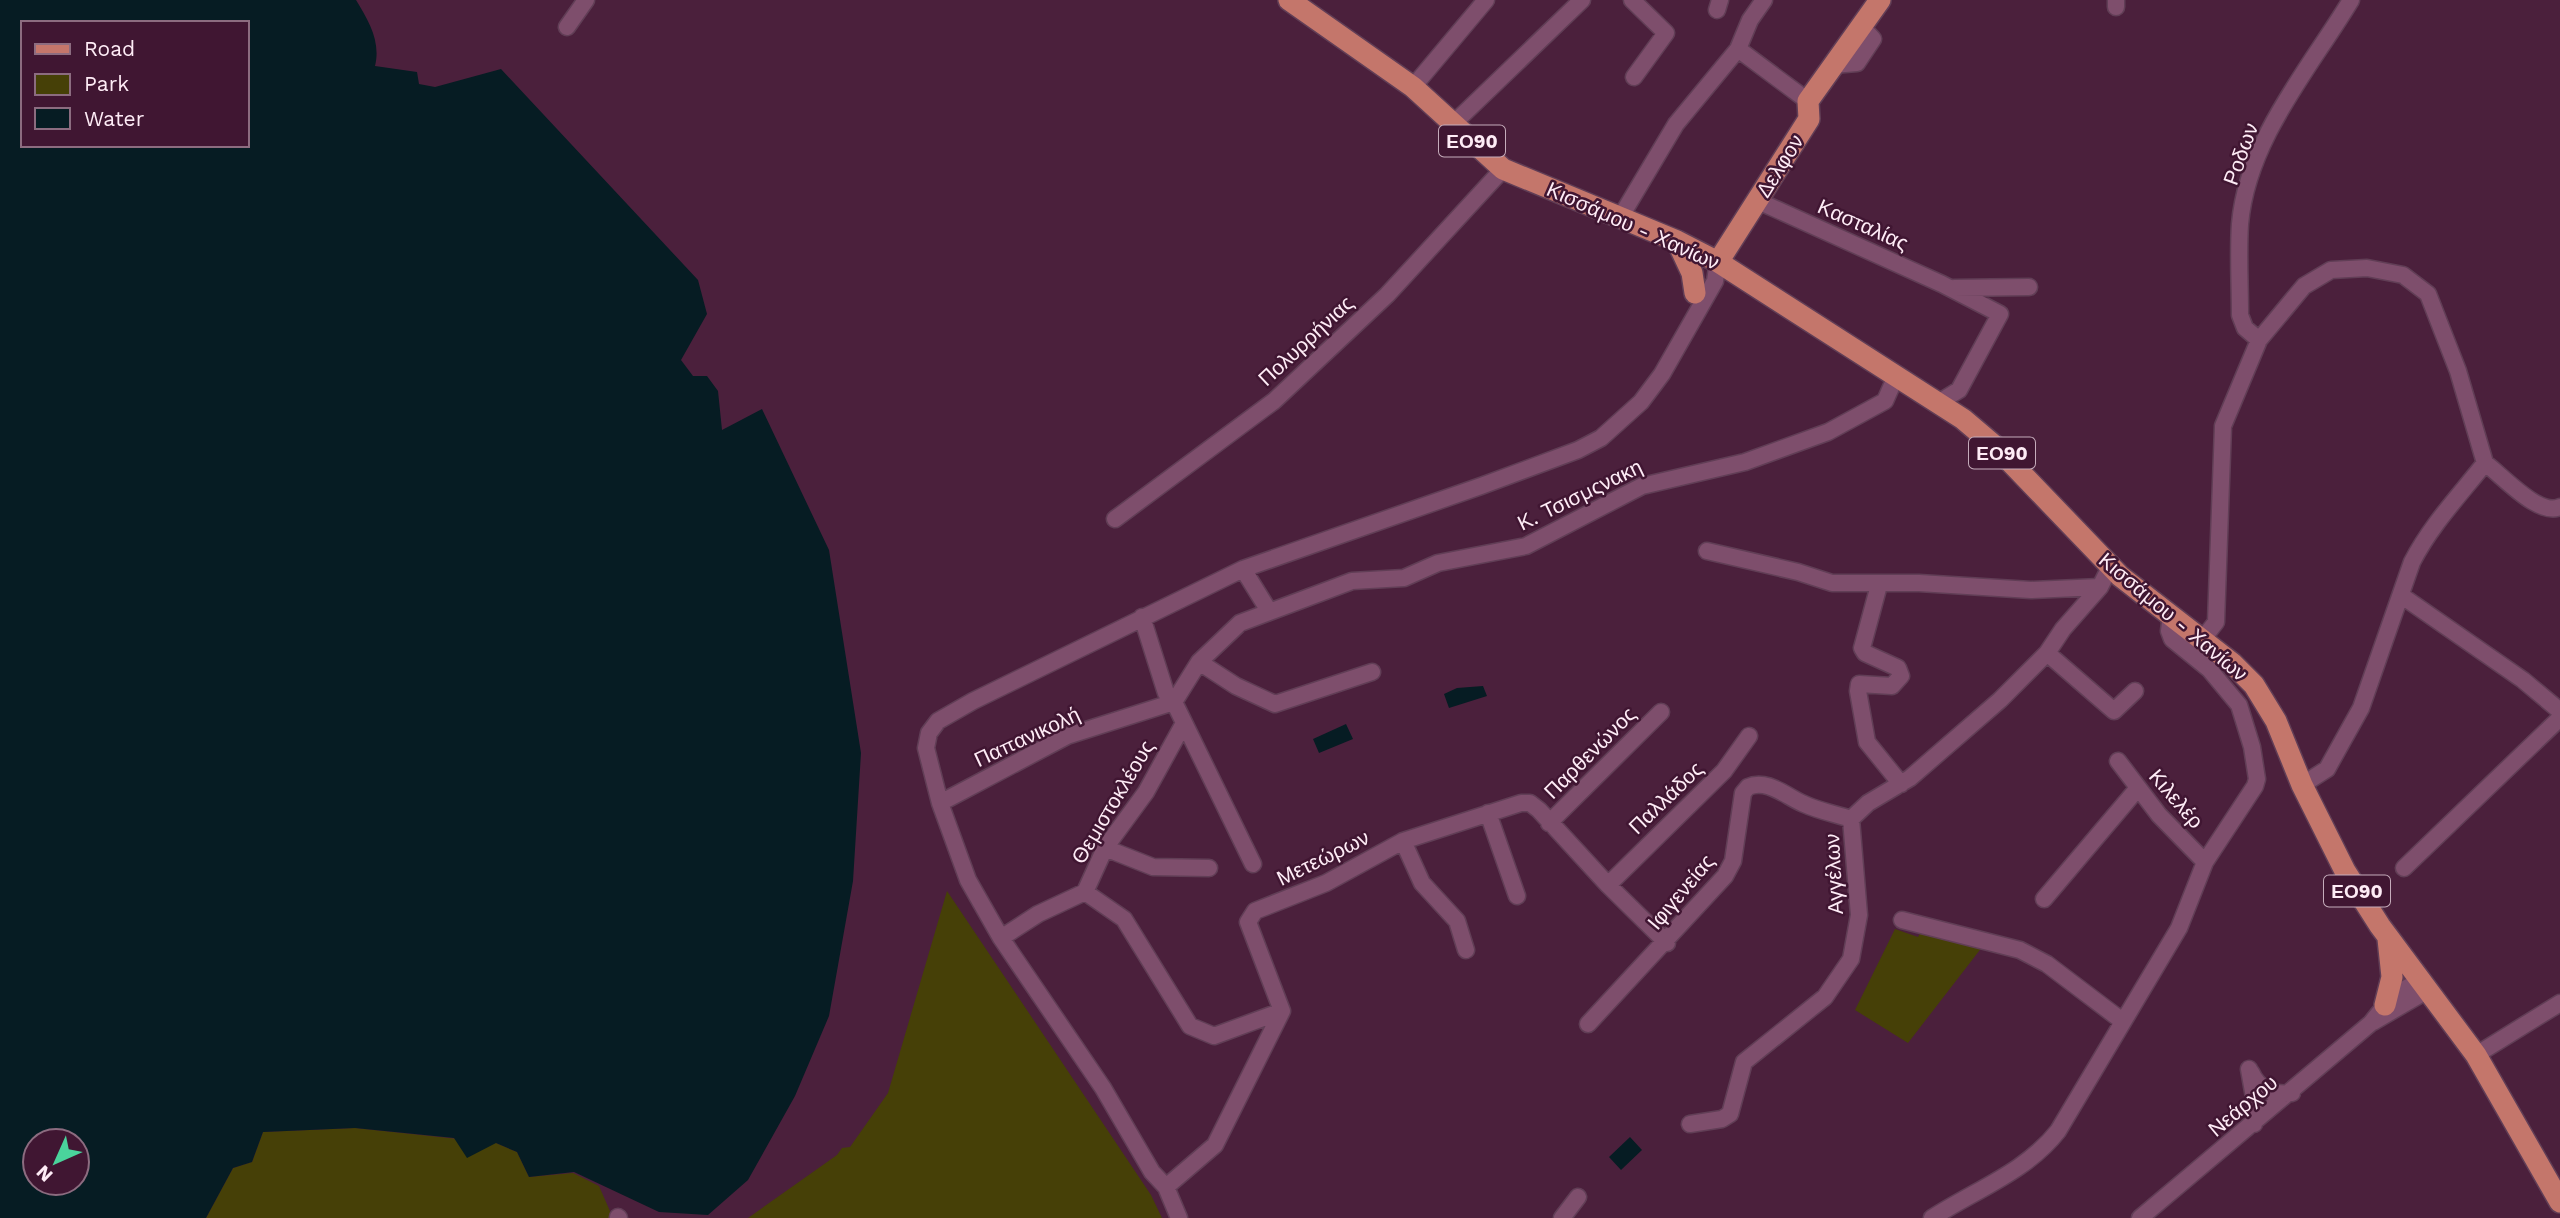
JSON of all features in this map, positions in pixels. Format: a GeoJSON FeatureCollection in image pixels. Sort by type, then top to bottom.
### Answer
{"type":"FeatureCollection","features":[{"type":"Feature","properties":{"kind":"main road","name":"Κισσάμου - Χανίων"},"geometry":{"type":"LineString","coordinates":[[1289,0],[1413,88],[1503,169],[1718,262],[1963,419],[2002,453],[2110,567],[2232,663],[2253,685],[2276,721],[2302,785],[2345,871],[2388,937],[2476,1055],[2560,1202]]}},
{"type":"Feature","properties":{"kind":"main road","name":"Δελφον"},"geometry":{"type":"LineString","coordinates":[[1718,262],[1809,119],[1802,97],[1833,65],[1880,0]]}},
{"type":"Feature","properties":{"kind":"main road"},"geometry":{"type":"LineString","coordinates":[[1677,242],[1692,273],[1695,293]]}},
{"type":"Feature","properties":{"kind":"main road"},"geometry":{"type":"LineString","coordinates":[[2388,937],[2392,977],[2388,1009]]}},
{"type":"Feature","properties":{"kind":"street"},"geometry":{"type":"LineString","coordinates":[[567,27],[586,0]]}},
{"type":"Feature","properties":{"kind":"street"},"geometry":{"type":"LineString","coordinates":[[1413,88],[1486,0]]}},
{"type":"Feature","properties":{"kind":"street"},"geometry":{"type":"LineString","coordinates":[[1453,124],[1583,0]]}},
{"type":"Feature","properties":{"kind":"street"},"geometry":{"type":"LineString","coordinates":[[1632,0],[1666,33],[1634,77]]}},
{"type":"Feature","properties":{"kind":"street"},"geometry":{"type":"LineString","coordinates":[[1620,218],[1676,124],[1738,49],[1751,20],[1764,0]]}},
{"type":"Feature","properties":{"kind":"street","name":"Ροδων"},"geometry":{"type":"LineString","coordinates":[[2258,338],[2245,328],[2240,315],[2240,222],[2253,170],[2280,110],[2351,0]]}},
{"type":"Feature","properties":{"kind":"street"},"geometry":{"type":"LineString","coordinates":[[1738,49],[1802,97]]}},
{"type":"Feature","properties":{"kind":"street","name":"Πολυρρήνιας"},"geometry":{"type":"LineString","coordinates":[[1115,519],[1274,401],[1387,295],[1503,169]]}},
{"type":"Feature","properties":{"kind":"street","name":"Κασταλίας"},"geometry":{"type":"LineString","coordinates":[[1758,201],[1951,288],[2000,314],[1959,390]]}},
{"type":"Feature","properties":{"kind":"street"},"geometry":{"type":"LineString","coordinates":[[1686,327],[1702,272],[1718,262]]}},
{"type":"Feature","properties":{"kind":"street"},"geometry":{"type":"LineString","coordinates":[[1179,1218],[1166,1186],[1152,1172],[1103,1088],[1001,939],[968,880],[940,803],[926,748],[929,733],[938,721],[1243,569],[1482,486],[1590,444],[1618,425],[1641,402],[1667,366],[1686,327],[1715,281],[1718,262]]}},
{"type":"Feature","properties":{"kind":"street"},"geometry":{"type":"LineString","coordinates":[[2203,640],[2216,622],[2223,426],[2258,338],[2304,286],[2331,270],[2367,268],[2403,275],[2428,294],[2458,371],[2485,463],[2537,506],[2554,510],[2560,507]]}},
{"type":"Feature","properties":{"kind":"street","name":"Κασταλίας"},"geometry":{"type":"LineString","coordinates":[[1951,288],[2028,287]]}},
{"type":"Feature","properties":{"kind":"street","name":"Κ. Τσισμςνακη"},"geometry":{"type":"LineString","coordinates":[[1174,702],[1199,662],[1218,641],[1240,623],[1352,581],[1404,578],[1438,563],[1526,546],[1642,485],[1745,462],[1828,432],[1885,401],[1896,376]]}},
{"type":"Feature","properties":{"kind":"street"},"geometry":{"type":"LineString","coordinates":[[1938,403],[1959,390],[1963,419]]}},
{"type":"Feature","properties":{"kind":"street"},"geometry":{"type":"LineString","coordinates":[[2302,785],[2326,769],[2361,708],[2412,562],[2422,542],[2448,505],[2485,463]]}},
{"type":"Feature","properties":{"kind":"street"},"geometry":{"type":"LineString","coordinates":[[1707,551],[1798,572],[1832,583],[1919,583],[2031,590],[2100,587]]}},
{"type":"Feature","properties":{"kind":"street","name":"Αγγέλων"},"geometry":{"type":"LineString","coordinates":[[1690,1125],[1722,1119],[1730,1114],[1744,1062],[1825,997],[1851,960],[1859,915],[1852,819],[1868,803],[1901,784],[2000,700],[2047,653],[2063,629],[2100,587],[2110,567]]}},
{"type":"Feature","properties":{"kind":"street"},"geometry":{"type":"LineString","coordinates":[[1243,569],[1269,611]]}},
{"type":"Feature","properties":{"kind":"street"},"geometry":{"type":"LineString","coordinates":[[1879,585],[1862,648],[1865,653],[1898,668],[1901,676],[1892,686],[1865,682],[1860,684],[1858,691],[1867,742],[1901,784]]}},
{"type":"Feature","properties":{"kind":"street"},"geometry":{"type":"LineString","coordinates":[[2402,596],[2524,680],[2560,710]]}},
{"type":"Feature","properties":{"kind":"street"},"geometry":{"type":"LineString","coordinates":[[1932,1218],[1959,1211],[2047,1146],[2098,1068],[2121,1020],[2179,928],[2205,862],[2257,779],[2247,722],[2239,705],[2209,668],[2172,639],[2169,631],[2171,615]]}},
{"type":"Feature","properties":{"kind":"street"},"geometry":{"type":"LineString","coordinates":[[1142,617],[1166,693],[1174,702],[1253,864]]}},
{"type":"Feature","properties":{"kind":"street"},"geometry":{"type":"LineString","coordinates":[[2047,653],[2114,711],[2136,691]]}},
{"type":"Feature","properties":{"kind":"street"},"geometry":{"type":"LineString","coordinates":[[1199,662],[1236,686],[1275,704],[1372,672]]}},
{"type":"Feature","properties":{"kind":"street","name":"Παπανικολή"},"geometry":{"type":"LineString","coordinates":[[940,803],[1067,736],[1174,702]]}},
{"type":"Feature","properties":{"kind":"street","name":"Παρθενώνος"},"geometry":{"type":"LineString","coordinates":[[1549,823],[1661,712]]}},
{"type":"Feature","properties":{"kind":"street"},"geometry":{"type":"LineString","coordinates":[[2404,868],[2560,719]]}},
{"type":"Feature","properties":{"kind":"street","name":"Θεμιστοκλέους"},"geometry":{"type":"LineString","coordinates":[[1001,939],[1038,914],[1084,892],[1105,848],[1146,792],[1184,723]]}},
{"type":"Feature","properties":{"kind":"street","name":"Παλλάδος"},"geometry":{"type":"LineString","coordinates":[[1608,885],[1724,771],[1749,736]]}},
{"type":"Feature","properties":{"kind":"street","name":"Κιλελέρ"},"geometry":{"type":"LineString","coordinates":[[2118,761],[2138,788],[2205,862]]}},
{"type":"Feature","properties":{"kind":"street","name":"Ιφιγενείας"},"geometry":{"type":"LineString","coordinates":[[1588,1024],[1667,943],[1726,876],[1733,861],[1743,793],[1751,784],[1781,790],[1802,804],[1852,819]]}},
{"type":"Feature","properties":{"kind":"street"},"geometry":{"type":"LineString","coordinates":[[2044,899],[2138,788]]}},
{"type":"Feature","properties":{"kind":"street","name":"Μετεώρων"},"geometry":{"type":"LineString","coordinates":[[1282,1011],[1248,922],[1258,910],[1326,883],[1403,841],[1521,803],[1531,803],[1667,943]]}},
{"type":"Feature","properties":{"kind":"street"},"geometry":{"type":"LineString","coordinates":[[1489,813],[1517,896]]}},
{"type":"Feature","properties":{"kind":"street"},"geometry":{"type":"LineString","coordinates":[[1403,841],[1422,884],[1457,921],[1466,950]]}},
{"type":"Feature","properties":{"kind":"street"},"geometry":{"type":"LineString","coordinates":[[1105,848],[1153,867],[1209,868]]}},
{"type":"Feature","properties":{"kind":"street"},"geometry":{"type":"LineString","coordinates":[[1084,892],[1124,919],[1190,1026],[1214,1036],[1282,1011]]}},
{"type":"Feature","properties":{"kind":"street"},"geometry":{"type":"LineString","coordinates":[[1902,920],[2020,950],[2066,978],[2121,1020]]}},
{"type":"Feature","properties":{"kind":"street","name":"Νεάρχου"},"geometry":{"type":"LineString","coordinates":[[2140,1218],[2388,1009],[2402,989],[2425,986]]}},
{"type":"Feature","properties":{"kind":"street"},"geometry":{"type":"LineString","coordinates":[[2476,1055],[2560,1003]]}},
{"type":"Feature","properties":{"kind":"street"},"geometry":{"type":"LineString","coordinates":[[1166,1186],[1215,1144],[1282,1011]]}},
{"type":"Feature","properties":{"kind":"street"},"geometry":{"type":"LineString","coordinates":[[2254,1124],[2249,1069],[2254,1080],[2264,1089],[2273,1093],[2291,1093]]}},
{"type":"Feature","properties":{"kind":"street"},"geometry":{"type":"LineString","coordinates":[[1562,1218],[1578,1196]]}},
{"type":"Feature","properties":{"kind":"green space"},"geometry":{"type":"Polygon","coordinates":[[[947,891],[1151,1195],[1162,1218],[748,1218],[837,1155],[842,1148],[850,1147],[888,1093],[947,891]]]}},
{"type":"Feature","properties":{"kind":"green space"},"geometry":{"type":"Polygon","coordinates":[[[1924,926],[1986,942],[1908,1043],[1855,1010],[1895,929],[1918,937],[1924,926]]]}},
{"type":"Feature","properties":{"kind":"green space"},"geometry":{"type":"Polygon","coordinates":[[[355,1128],[496,1143],[517,1152],[529,1177],[573,1173],[599,1186],[613,1218],[206,1218],[233,1168],[252,1162],[263,1132],[355,1128]]]}},
{"type":"Feature","properties":{"kind":"water"},"geometry":{"type":"Polygon","coordinates":[[[0,0],[356,0],[375,40],[375,66],[417,72],[419,84],[435,87],[501,69],[698,280],[707,314],[681,360],[693,376],[707,376],[718,391],[722,430],[762,409],[829,550],[861,753],[853,881],[829,1016],[795,1096],[748,1180],[708,1215],[659,1212],[574,1172],[529,1177],[517,1152],[496,1143],[467,1158],[454,1138],[355,1128],[263,1132],[252,1162],[233,1168],[206,1218],[0,1218],[0,0]]]}},
{"type":"Feature","properties":{"kind":"water"},"geometry":{"type":"Polygon","coordinates":[[[1483,686],[1487,696],[1449,708],[1444,694],[1457,688],[1483,686]]]}},
{"type":"Feature","properties":{"kind":"water"},"geometry":{"type":"Polygon","coordinates":[[[1346,724],[1353,739],[1319,753],[1313,739],[1346,724]]]}},
{"type":"Feature","properties":{"kind":"water"},"geometry":{"type":"Polygon","coordinates":[[[1630,1137],[1642,1150],[1621,1170],[1609,1157],[1630,1137]]]}}]}
